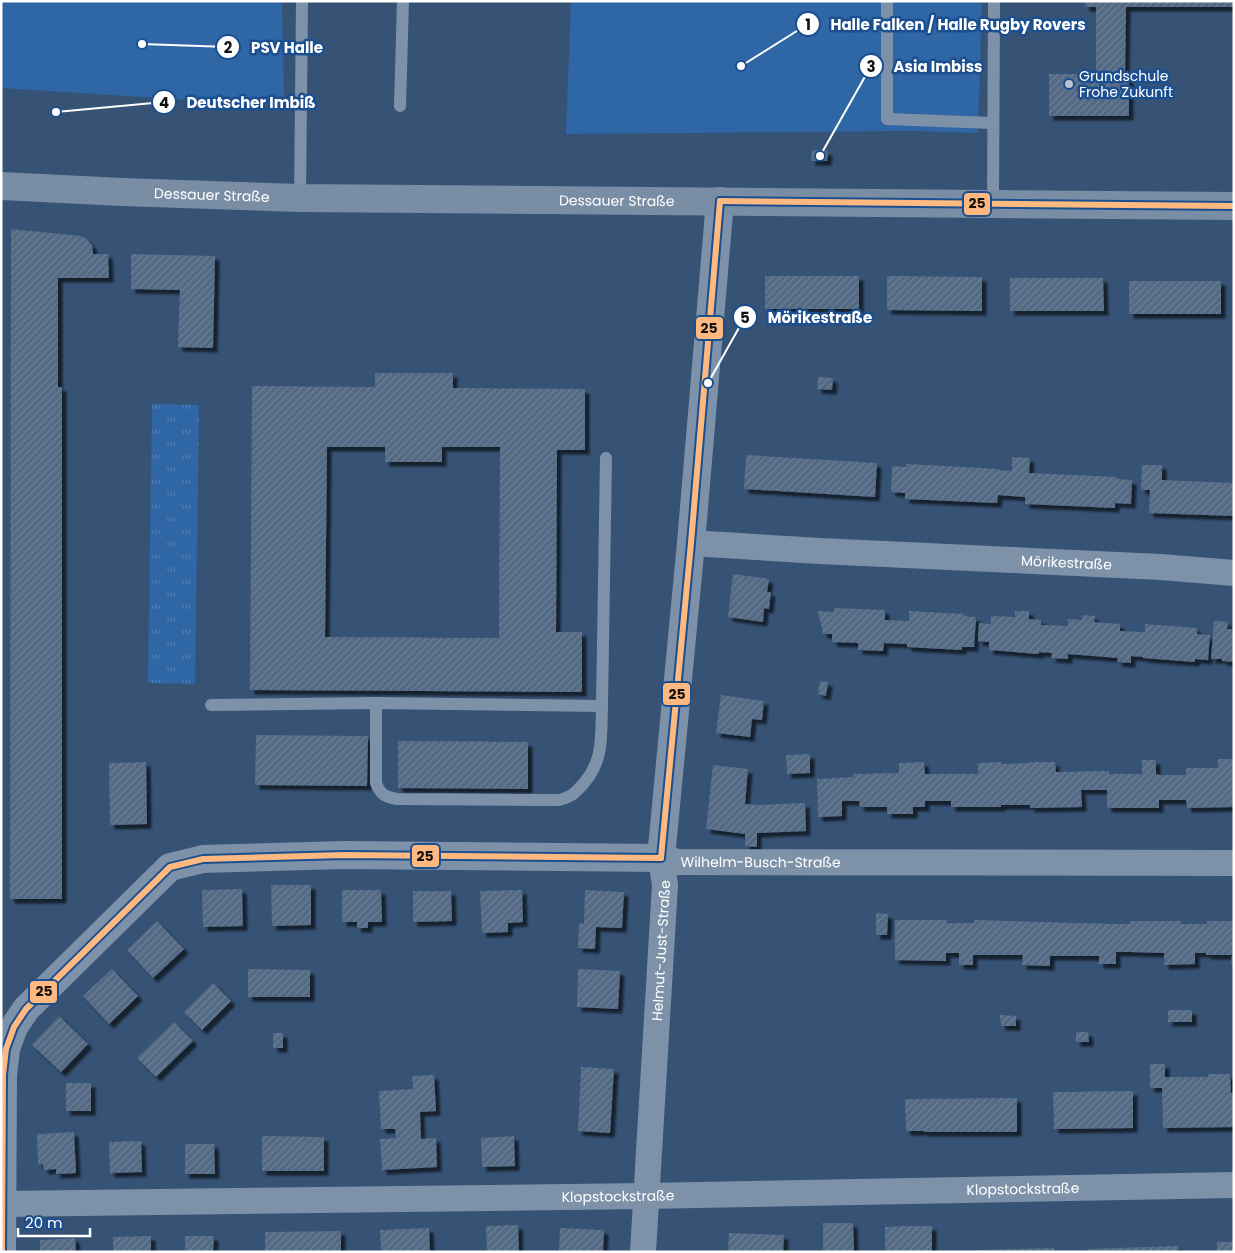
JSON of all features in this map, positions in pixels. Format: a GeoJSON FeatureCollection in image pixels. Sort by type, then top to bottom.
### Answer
{"type":"FeatureCollection","features":[{"type":"Feature","properties":{"kind":"main road","name":"Dessauer Straße"},"geometry":{"type":"LineString","coordinates":[[1,186],[300,198],[1234,206]]}},
{"type":"Feature","properties":{"kind":"street","name":"Helmut-Just-Straße"},"geometry":{"type":"LineString","coordinates":[[643,1252],[665,885],[662,858],[720,201]]}},
{"type":"Feature","properties":{"kind":"street","name":"Mörikestraße"},"geometry":{"type":"LineString","coordinates":[[691,542],[820,551],[1234,572]]}},
{"type":"Feature","properties":{"kind":"street","name":"Wilhelm-Busch-Straße"},"geometry":{"type":"LineString","coordinates":[[2,1252],[3,1075],[6,1049],[14,1027],[26,1009],[170,868],[203,859],[336,856],[662,858],[678,862],[1234,863]]}},
{"type":"Feature","properties":{"kind":"street","name":"Klopstockstraße"},"geometry":{"type":"LineString","coordinates":[[2,1204],[645,1196],[1234,1185]]}},
{"type":"Feature","properties":{"kind":"lane"},"geometry":{"type":"LineString","coordinates":[[300,198],[302,1]]}},
{"type":"Feature","properties":{"kind":"lane"},"geometry":{"type":"LineString","coordinates":[[400,106],[403,1]]}},
{"type":"Feature","properties":{"kind":"lane"},"geometry":{"type":"LineString","coordinates":[[887,1],[887,120],[993,123]]}},
{"type":"Feature","properties":{"kind":"lane"},"geometry":{"type":"LineString","coordinates":[[993,204],[994,1]]}},
{"type":"Feature","properties":{"kind":"lane"},"geometry":{"type":"LineString","coordinates":[[376,703],[376,783],[379,790],[390,798],[559,800],[572,796],[596,765],[601,741],[606,458]]}},
{"type":"Feature","properties":{"kind":"lane"},"geometry":{"type":"LineString","coordinates":[[211,705],[376,703],[602,706]]}},
{"type":"Feature","properties":{"kind":"green space"},"geometry":{"type":"Polygon","coordinates":[[[1,1],[282,1],[284,106],[1,88],[1,1]]]}},
{"type":"Feature","properties":{"kind":"green space"},"geometry":{"type":"Polygon","coordinates":[[[571,1],[982,1],[978,133],[914,131],[566,134],[571,1]]]}},
{"type":"Feature","properties":{"kind":"green space"},"geometry":{"type":"Polygon","coordinates":[[[152,404],[199,405],[195,684],[148,683],[152,404]]]}},
{"type":"Feature","properties":{"kind":"building"},"geometry":{"type":"Polygon","coordinates":[[[1085,1],[1234,1],[1234,7],[1126,7],[1125,74],[1129,74],[1129,116],[1049,116],[1049,74],[1096,74],[1096,7],[1085,7],[1085,1]]]}},
{"type":"Feature","properties":{"kind":"building"},"geometry":{"type":"Polygon","coordinates":[[[812,150],[828,151],[827,161],[811,161],[812,150]]]}},
{"type":"Feature","properties":{"kind":"building"},"geometry":{"type":"Polygon","coordinates":[[[11,229],[81,236],[92,245],[93,254],[108,254],[109,278],[58,278],[58,387],[62,387],[62,899],[10,899],[11,229]]]}},
{"type":"Feature","properties":{"kind":"building"},"geometry":{"type":"Polygon","coordinates":[[[131,254],[215,256],[213,348],[178,347],[180,290],[131,289],[131,254]]]}},
{"type":"Feature","properties":{"kind":"building"},"geometry":{"type":"Polygon","coordinates":[[[765,276],[859,276],[859,309],[765,309],[765,276]]]}},
{"type":"Feature","properties":{"kind":"building"},"geometry":{"type":"Polygon","coordinates":[[[887,276],[982,277],[982,311],[887,310],[887,276]]]}},
{"type":"Feature","properties":{"kind":"building"},"geometry":{"type":"Polygon","coordinates":[[[1010,278],[1103,278],[1104,311],[1010,311],[1010,278]]]}},
{"type":"Feature","properties":{"kind":"building"},"geometry":{"type":"Polygon","coordinates":[[[1129,281],[1221,281],[1221,314],[1129,314],[1129,281]]]}},
{"type":"Feature","properties":{"kind":"building"},"geometry":{"type":"Polygon","coordinates":[[[375,373],[453,373],[453,388],[585,389],[585,450],[557,450],[556,632],[582,632],[582,692],[250,690],[252,386],[375,387],[375,373]],[[327,447],[325,637],[499,638],[500,447],[442,447],[442,462],[385,462],[385,447],[327,447]]]}},
{"type":"Feature","properties":{"kind":"building"},"geometry":{"type":"Polygon","coordinates":[[[818,377],[833,378],[832,390],[817,389],[818,377]]]}},
{"type":"Feature","properties":{"kind":"building"},"geometry":{"type":"Polygon","coordinates":[[[746,455],[877,463],[875,497],[744,489],[746,455]]]}},
{"type":"Feature","properties":{"kind":"building"},"geometry":{"type":"Polygon","coordinates":[[[1012,457],[1030,458],[1029,473],[1117,477],[1117,479],[1132,480],[1131,504],[1115,503],[1115,508],[1025,504],[1025,497],[998,495],[997,503],[905,499],[905,493],[891,492],[892,466],[907,467],[906,464],[1012,471],[1012,457]]]}},
{"type":"Feature","properties":{"kind":"building"},"geometry":{"type":"Polygon","coordinates":[[[1142,465],[1162,465],[1162,480],[1234,483],[1234,516],[1149,513],[1150,490],[1141,490],[1142,465]]]}},
{"type":"Feature","properties":{"kind":"building"},"geometry":{"type":"Polygon","coordinates":[[[733,574],[769,579],[767,592],[771,592],[769,609],[764,608],[763,622],[728,617],[733,574]]]}},
{"type":"Feature","properties":{"kind":"building"},"geometry":{"type":"Polygon","coordinates":[[[834,608],[885,610],[885,620],[909,621],[909,611],[964,614],[964,616],[976,617],[974,647],[962,647],[962,650],[907,647],[907,644],[884,643],[883,651],[858,650],[858,643],[832,642],[832,634],[823,634],[818,611],[834,612],[834,608]]]}},
{"type":"Feature","properties":{"kind":"building"},"geometry":{"type":"Polygon","coordinates":[[[1015,611],[1029,611],[1029,619],[1041,620],[1041,625],[1068,626],[1068,619],[1082,620],[1082,615],[1095,616],[1094,622],[1120,624],[1120,631],[1145,632],[1145,624],[1197,628],[1197,634],[1210,635],[1208,660],[1195,659],[1195,662],[1131,656],[1131,663],[1117,662],[1118,658],[1068,654],[1068,659],[1051,658],[1052,653],[1039,652],[1039,654],[989,650],[989,642],[978,641],[979,623],[991,624],[991,616],[1015,617],[1015,611]]]}},
{"type":"Feature","properties":{"kind":"building"},"geometry":{"type":"Polygon","coordinates":[[[1214,621],[1228,622],[1227,629],[1234,629],[1234,662],[1211,659],[1214,621]]]}},
{"type":"Feature","properties":{"kind":"building"},"geometry":{"type":"Polygon","coordinates":[[[820,681],[828,682],[826,696],[818,694],[820,681]]]}},
{"type":"Feature","properties":{"kind":"building"},"geometry":{"type":"Polygon","coordinates":[[[721,695],[764,701],[762,720],[752,719],[750,737],[716,733],[721,695]]]}},
{"type":"Feature","properties":{"kind":"building"},"geometry":{"type":"Polygon","coordinates":[[[256,735],[368,736],[367,786],[255,785],[256,735]]]}},
{"type":"Feature","properties":{"kind":"building"},"geometry":{"type":"Polygon","coordinates":[[[398,741],[528,742],[528,789],[398,788],[398,741]]]}},
{"type":"Feature","properties":{"kind":"building"},"geometry":{"type":"Polygon","coordinates":[[[810,754],[810,773],[787,774],[786,755],[810,754]]]}},
{"type":"Feature","properties":{"kind":"building"},"geometry":{"type":"Polygon","coordinates":[[[1218,759],[1234,759],[1234,807],[1187,808],[1186,800],[1159,800],[1159,808],[1107,808],[1107,790],[1081,790],[1082,807],[1030,808],[1030,805],[1001,805],[1001,807],[951,807],[951,801],[925,801],[925,807],[913,807],[913,814],[887,814],[887,807],[860,807],[859,801],[842,801],[842,816],[818,817],[817,779],[853,777],[853,774],[899,773],[899,763],[924,762],[925,774],[978,774],[978,763],[1055,762],[1056,772],[1109,771],[1109,774],[1142,774],[1142,760],[1156,760],[1156,774],[1186,775],[1186,768],[1218,768],[1218,759]]]}},
{"type":"Feature","properties":{"kind":"building"},"geometry":{"type":"Polygon","coordinates":[[[146,762],[147,824],[110,825],[109,763],[146,762]]]}},
{"type":"Feature","properties":{"kind":"building"},"geometry":{"type":"Polygon","coordinates":[[[713,765],[748,769],[745,804],[805,803],[806,831],[757,833],[757,847],[745,846],[745,834],[706,829],[713,765]]]}},
{"type":"Feature","properties":{"kind":"building"},"geometry":{"type":"Polygon","coordinates":[[[271,885],[311,885],[311,925],[272,926],[271,885]]]}},
{"type":"Feature","properties":{"kind":"building"},"geometry":{"type":"Polygon","coordinates":[[[242,889],[243,926],[203,927],[202,890],[242,889]]]}},
{"type":"Feature","properties":{"kind":"building"},"geometry":{"type":"Polygon","coordinates":[[[342,890],[381,890],[382,922],[368,922],[368,928],[357,928],[357,922],[342,922],[342,890]]]}},
{"type":"Feature","properties":{"kind":"building"},"geometry":{"type":"Polygon","coordinates":[[[522,890],[523,922],[508,923],[508,932],[482,933],[480,891],[522,890]]]}},
{"type":"Feature","properties":{"kind":"building"},"geometry":{"type":"Polygon","coordinates":[[[585,890],[624,892],[622,928],[596,927],[595,949],[578,948],[579,923],[584,924],[585,890]]]}},
{"type":"Feature","properties":{"kind":"building"},"geometry":{"type":"Polygon","coordinates":[[[413,891],[451,891],[452,921],[413,922],[413,891]]]}},
{"type":"Feature","properties":{"kind":"building"},"geometry":{"type":"Polygon","coordinates":[[[876,913],[888,914],[887,935],[876,935],[876,913]]]}},
{"type":"Feature","properties":{"kind":"building"},"geometry":{"type":"Polygon","coordinates":[[[895,920],[947,920],[946,923],[974,923],[974,920],[1116,924],[1130,924],[1130,921],[1181,921],[1181,924],[1207,924],[1207,921],[1234,921],[1234,964],[1231,964],[1232,955],[1195,953],[1195,964],[1164,965],[1164,953],[1130,952],[1116,952],[1116,964],[1099,964],[1099,956],[1050,956],[1050,966],[1022,965],[1023,955],[973,955],[973,965],[959,965],[959,953],[946,953],[946,961],[895,960],[895,920]]]}},
{"type":"Feature","properties":{"kind":"building"},"geometry":{"type":"Polygon","coordinates":[[[157,921],[184,949],[153,978],[127,950],[157,921]]]}},
{"type":"Feature","properties":{"kind":"building"},"geometry":{"type":"Polygon","coordinates":[[[112,969],[138,996],[109,1024],[83,996],[112,969]]]}},
{"type":"Feature","properties":{"kind":"building"},"geometry":{"type":"Polygon","coordinates":[[[248,969],[310,970],[310,997],[248,997],[248,969]]]}},
{"type":"Feature","properties":{"kind":"building"},"geometry":{"type":"Polygon","coordinates":[[[578,969],[620,971],[618,1009],[577,1007],[578,969]]]}},
{"type":"Feature","properties":{"kind":"building"},"geometry":{"type":"Polygon","coordinates":[[[213,983],[231,1001],[202,1030],[184,1012],[213,983]]]}},
{"type":"Feature","properties":{"kind":"building"},"geometry":{"type":"Polygon","coordinates":[[[1168,1010],[1192,1010],[1192,1022],[1168,1022],[1168,1010]]]}},
{"type":"Feature","properties":{"kind":"building"},"geometry":{"type":"Polygon","coordinates":[[[1000,1015],[1016,1016],[1016,1026],[1001,1026],[1000,1015]]]}},
{"type":"Feature","properties":{"kind":"building"},"geometry":{"type":"Polygon","coordinates":[[[59,1016],[88,1044],[61,1072],[32,1045],[59,1016]]]}},
{"type":"Feature","properties":{"kind":"building"},"geometry":{"type":"Polygon","coordinates":[[[174,1022],[193,1041],[156,1077],[137,1058],[174,1022]]]}},
{"type":"Feature","properties":{"kind":"building"},"geometry":{"type":"Polygon","coordinates":[[[1076,1032],[1088,1032],[1089,1042],[1076,1042],[1076,1032]]]}},
{"type":"Feature","properties":{"kind":"building"},"geometry":{"type":"Polygon","coordinates":[[[273,1033],[283,1033],[283,1048],[273,1048],[273,1033]]]}},
{"type":"Feature","properties":{"kind":"building"},"geometry":{"type":"Polygon","coordinates":[[[1150,1064],[1165,1064],[1165,1077],[1208,1077],[1208,1074],[1230,1074],[1231,1093],[1234,1093],[1234,1127],[1163,1128],[1162,1088],[1150,1088],[1150,1064]]]}},
{"type":"Feature","properties":{"kind":"building"},"geometry":{"type":"Polygon","coordinates":[[[581,1067],[614,1069],[610,1133],[578,1131],[581,1067]]]}},
{"type":"Feature","properties":{"kind":"building"},"geometry":{"type":"Polygon","coordinates":[[[434,1075],[436,1111],[420,1112],[421,1139],[436,1138],[437,1167],[382,1170],[380,1139],[396,1138],[395,1129],[381,1129],[379,1091],[413,1089],[412,1076],[434,1075]]]}},
{"type":"Feature","properties":{"kind":"building"},"geometry":{"type":"Polygon","coordinates":[[[66,1083],[91,1083],[91,1111],[66,1111],[66,1083]]]}},
{"type":"Feature","properties":{"kind":"building"},"geometry":{"type":"Polygon","coordinates":[[[1133,1091],[1133,1128],[1054,1129],[1053,1092],[1133,1091]]]}},
{"type":"Feature","properties":{"kind":"building"},"geometry":{"type":"Polygon","coordinates":[[[1017,1098],[1017,1132],[906,1131],[905,1099],[1017,1098]]]}},
{"type":"Feature","properties":{"kind":"building"},"geometry":{"type":"Polygon","coordinates":[[[74,1132],[76,1173],[56,1174],[56,1169],[44,1170],[43,1164],[38,1164],[37,1134],[74,1132]]]}},
{"type":"Feature","properties":{"kind":"building"},"geometry":{"type":"Polygon","coordinates":[[[262,1136],[324,1137],[324,1171],[262,1171],[262,1136]]]}},
{"type":"Feature","properties":{"kind":"building"},"geometry":{"type":"Polygon","coordinates":[[[514,1136],[515,1166],[482,1167],[481,1138],[514,1136]]]}},
{"type":"Feature","properties":{"kind":"building"},"geometry":{"type":"Polygon","coordinates":[[[141,1141],[142,1172],[110,1173],[109,1142],[141,1141]]]}},
{"type":"Feature","properties":{"kind":"building"},"geometry":{"type":"Polygon","coordinates":[[[185,1144],[214,1144],[215,1174],[185,1174],[185,1144]]]}},
{"type":"Feature","properties":{"kind":"building"},"geometry":{"type":"Polygon","coordinates":[[[823,1223],[853,1223],[854,1252],[823,1252],[823,1223]]]}},
{"type":"Feature","properties":{"kind":"building"},"geometry":{"type":"Polygon","coordinates":[[[518,1225],[519,1252],[487,1252],[486,1226],[518,1225]]]}},
{"type":"Feature","properties":{"kind":"building"},"geometry":{"type":"Polygon","coordinates":[[[932,1226],[932,1252],[885,1252],[885,1227],[932,1226]]]}},
{"type":"Feature","properties":{"kind":"building"},"geometry":{"type":"Polygon","coordinates":[[[429,1228],[430,1252],[381,1252],[380,1230],[429,1228]]]}},
{"type":"Feature","properties":{"kind":"building"},"geometry":{"type":"Polygon","coordinates":[[[560,1228],[604,1230],[603,1252],[559,1252],[560,1228]]]}},
{"type":"Feature","properties":{"kind":"building"},"geometry":{"type":"Polygon","coordinates":[[[341,1231],[341,1252],[265,1252],[265,1232],[341,1231]]]}},
{"type":"Feature","properties":{"kind":"building"},"geometry":{"type":"Polygon","coordinates":[[[729,1233],[784,1235],[783,1252],[728,1252],[729,1233]]]}},
{"type":"Feature","properties":{"kind":"building"},"geometry":{"type":"Polygon","coordinates":[[[151,1236],[151,1252],[113,1252],[113,1237],[151,1236]]]}},
{"type":"Feature","properties":{"kind":"building"},"geometry":{"type":"Polygon","coordinates":[[[185,1236],[214,1236],[213,1252],[185,1252],[185,1236]]]}},
{"type":"Feature","properties":{"kind":"building"},"geometry":{"type":"Polygon","coordinates":[[[75,1238],[76,1252],[40,1252],[40,1240],[75,1238]]]}},
{"type":"Feature","properties":{"kind":"building"},"geometry":{"type":"Polygon","coordinates":[[[1217,1242],[1234,1242],[1234,1252],[1217,1252],[1217,1242]]]}},
{"type":"Feature","properties":{"kind":"building"},"geometry":{"type":"Polygon","coordinates":[[[1178,1246],[1178,1252],[1087,1252],[1087,1249],[1178,1246]]]}},
{"type":"Feature","properties":{"kind":"building"},"geometry":{"type":"Polygon","coordinates":[[[1054,1248],[1054,1252],[976,1252],[976,1250],[1054,1248]]]}},
{"type":"Feature","properties":{"kind":"transit line","name":"25"},"geometry":{"type":"LineString","coordinates":[[720,201],[1234,206]]}},
{"type":"Feature","properties":{"kind":"transit line","name":"25"},"geometry":{"type":"LineString","coordinates":[[661,858],[691,543],[720,201]]}},
{"type":"Feature","properties":{"kind":"transit line","name":"25"},"geometry":{"type":"LineString","coordinates":[[2,1252],[3,1075],[6,1049],[14,1027],[26,1009],[170,867],[203,859],[344,855],[661,858]]}},
{"type":"Feature","properties":{"kind":"place","name":"PSV Halle"},"geometry":{"type":"Point","coordinates":[142,44]}},
{"type":"Feature","properties":{"kind":"place","name":"Halle Falken / Halle Rugby Rovers"},"geometry":{"type":"Point","coordinates":[741,66]}},
{"type":"Feature","properties":{"kind":"place","name":"Grundschule Frohe Zukunft"},"geometry":{"type":"Point","coordinates":[1069,84]}},
{"type":"Feature","properties":{"kind":"place","name":"Deutscher Imbiß"},"geometry":{"type":"Point","coordinates":[56,112]}},
{"type":"Feature","properties":{"kind":"place","name":"Asia Imbiss"},"geometry":{"type":"Point","coordinates":[820,156]}},
{"type":"Feature","properties":{"kind":"place","name":"Mörikestraße"},"geometry":{"type":"Point","coordinates":[708,383]}}]}
